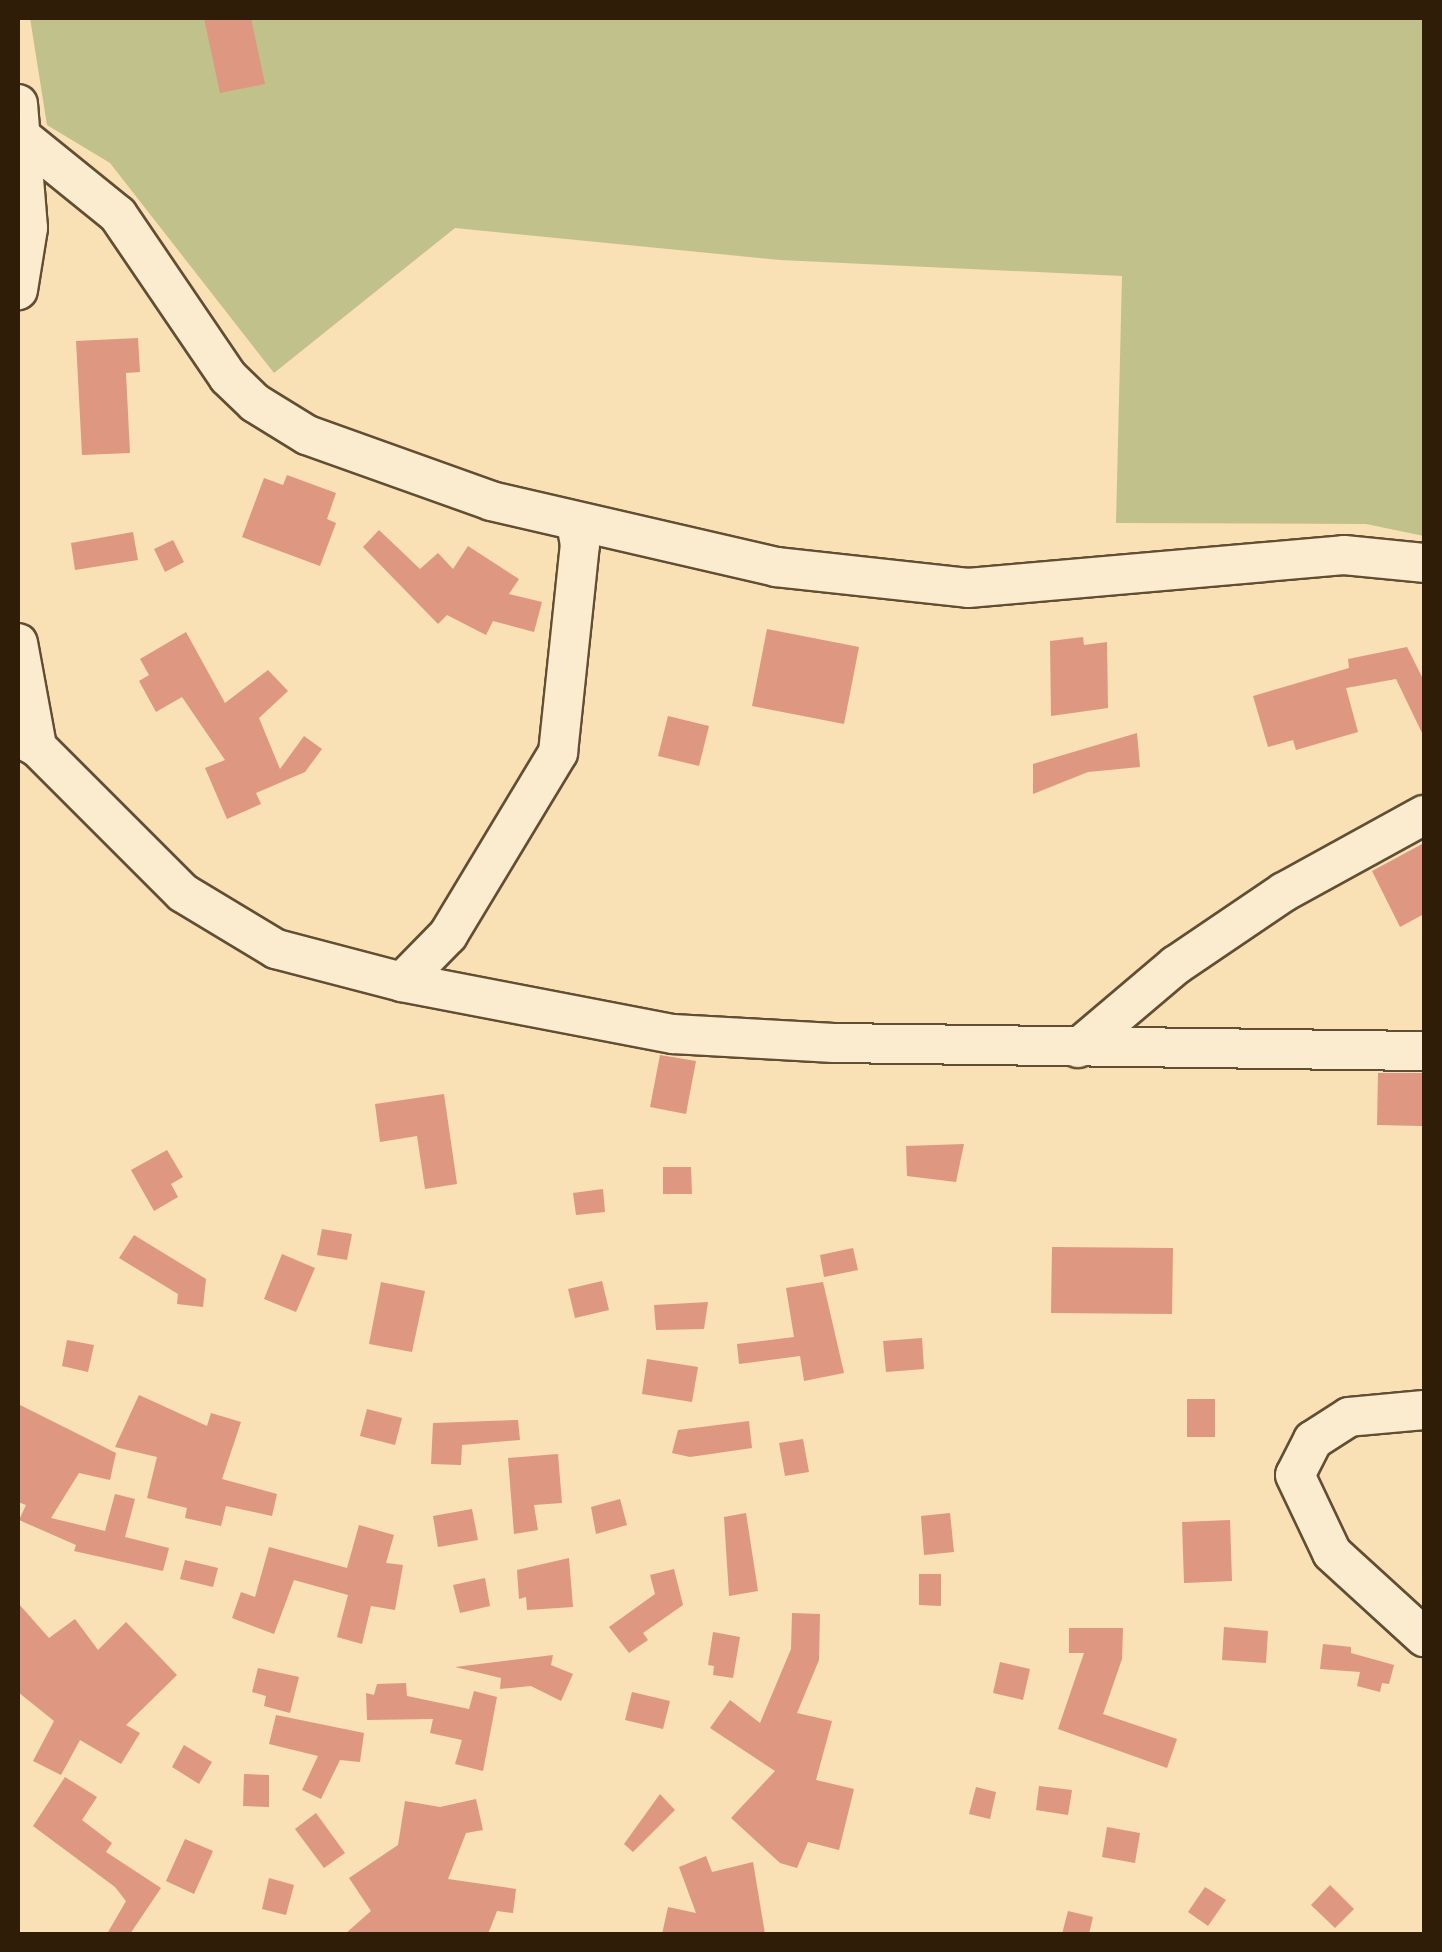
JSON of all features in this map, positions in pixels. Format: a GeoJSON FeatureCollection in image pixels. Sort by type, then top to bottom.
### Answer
{"type":"FeatureCollection","features":[{"type":"Feature","properties":{"kind":"street"},"geometry":{"type":"LineString","coordinates":[[18,290],[28,228],[20,121]]}},
{"type":"Feature","properties":{"kind":"street"},"geometry":{"type":"LineString","coordinates":[[20,121],[118,215],[228,378],[256,403],[307,435],[370,461],[576,522],[776,568],[968,588],[1344,554],[1424,563]]}},
{"type":"Feature","properties":{"kind":"street"},"geometry":{"type":"LineString","coordinates":[[402,982],[448,936],[558,753],[580,546],[576,522]]}},
{"type":"Feature","properties":{"kind":"street"},"geometry":{"type":"LineString","coordinates":[[18,644],[27,742],[183,893],[276,949],[402,982],[673,1034],[1078,1048],[1424,1052]]}},
{"type":"Feature","properties":{"kind":"street"},"geometry":{"type":"LineString","coordinates":[[1078,1048],[1207,944],[1424,814]]}},
{"type":"Feature","properties":{"kind":"street"},"geometry":{"type":"LineString","coordinates":[[1424,1410],[1350,1418],[1313,1440],[1295,1474],[1332,1553],[1424,1637]]}},
{"type":"Feature","properties":{"kind":"green space"},"geometry":{"type":"Polygon","coordinates":[[[30,18],[1424,18],[1424,536],[1366,524],[1116,523],[1122,276],[780,260],[455,228],[274,373],[110,163],[47,125],[30,18]]]}},
{"type":"Feature","properties":{"kind":"building"},"geometry":{"type":"Polygon","coordinates":[[[204,18],[251,18],[265,84],[220,93],[204,18]]]}},
{"type":"Feature","properties":{"kind":"building"},"geometry":{"type":"Polygon","coordinates":[[[138,338],[140,372],[126,373],[130,453],[82,455],[76,341],[138,338]]]}},
{"type":"Feature","properties":{"kind":"building"},"geometry":{"type":"Polygon","coordinates":[[[287,475],[336,493],[327,519],[336,523],[320,566],[242,537],[264,478],[283,485],[287,475]]]}},
{"type":"Feature","properties":{"kind":"building"},"geometry":{"type":"Polygon","coordinates":[[[379,530],[420,569],[438,553],[453,569],[468,546],[519,579],[509,594],[542,602],[534,632],[493,621],[486,635],[447,615],[438,624],[363,547],[379,530]]]}},
{"type":"Feature","properties":{"kind":"building"},"geometry":{"type":"Polygon","coordinates":[[[133,532],[138,560],[75,570],[71,543],[133,532]]]}},
{"type":"Feature","properties":{"kind":"building"},"geometry":{"type":"Polygon","coordinates":[[[173,540],[184,562],[165,572],[154,549],[173,540]]]}},
{"type":"Feature","properties":{"kind":"building"},"geometry":{"type":"Polygon","coordinates":[[[767,629],[859,647],[844,724],[752,706],[767,629]]]}},
{"type":"Feature","properties":{"kind":"building"},"geometry":{"type":"Polygon","coordinates":[[[186,632],[225,703],[268,670],[288,691],[259,718],[280,769],[304,736],[322,749],[305,772],[256,793],[261,804],[227,819],[205,768],[225,760],[182,697],[156,712],[139,681],[149,675],[140,659],[186,632]]]}},
{"type":"Feature","properties":{"kind":"building"},"geometry":{"type":"Polygon","coordinates":[[[1083,637],[1084,645],[1107,642],[1108,708],[1051,716],[1050,641],[1083,637]]]}},
{"type":"Feature","properties":{"kind":"building"},"geometry":{"type":"Polygon","coordinates":[[[1407,647],[1424,681],[1424,737],[1396,679],[1346,688],[1358,732],[1296,750],[1293,740],[1268,747],[1253,696],[1349,668],[1348,659],[1407,647]]]}},
{"type":"Feature","properties":{"kind":"building"},"geometry":{"type":"Polygon","coordinates":[[[668,716],[709,726],[699,766],[658,756],[668,716]]]}},
{"type":"Feature","properties":{"kind":"building"},"geometry":{"type":"Polygon","coordinates":[[[1137,733],[1140,767],[1088,772],[1033,794],[1033,764],[1137,733]]]}},
{"type":"Feature","properties":{"kind":"building"},"geometry":{"type":"Polygon","coordinates":[[[1424,843],[1424,914],[1400,927],[1372,871],[1424,843]]]}},
{"type":"Feature","properties":{"kind":"building"},"geometry":{"type":"Polygon","coordinates":[[[660,1055],[696,1061],[686,1114],[650,1107],[660,1055]]]}},
{"type":"Feature","properties":{"kind":"building"},"geometry":{"type":"Polygon","coordinates":[[[1378,1073],[1422,1073],[1422,1126],[1377,1125],[1378,1073]]]}},
{"type":"Feature","properties":{"kind":"building"},"geometry":{"type":"Polygon","coordinates":[[[444,1094],[457,1184],[425,1189],[417,1136],[380,1142],[375,1104],[444,1094]]]}},
{"type":"Feature","properties":{"kind":"building"},"geometry":{"type":"Polygon","coordinates":[[[964,1144],[956,1182],[907,1176],[906,1146],[964,1144]]]}},
{"type":"Feature","properties":{"kind":"building"},"geometry":{"type":"Polygon","coordinates":[[[167,1150],[183,1177],[171,1184],[178,1197],[154,1211],[131,1170],[167,1150]]]}},
{"type":"Feature","properties":{"kind":"building"},"geometry":{"type":"Polygon","coordinates":[[[663,1167],[691,1167],[692,1194],[663,1194],[663,1167]]]}},
{"type":"Feature","properties":{"kind":"building"},"geometry":{"type":"Polygon","coordinates":[[[603,1189],[605,1212],[576,1215],[573,1193],[603,1189]]]}},
{"type":"Feature","properties":{"kind":"building"},"geometry":{"type":"Polygon","coordinates":[[[322,1229],[352,1234],[347,1260],[317,1255],[322,1229]]]}},
{"type":"Feature","properties":{"kind":"building"},"geometry":{"type":"Polygon","coordinates":[[[134,1235],[206,1279],[203,1307],[177,1304],[178,1294],[119,1258],[134,1235]]]}},
{"type":"Feature","properties":{"kind":"building"},"geometry":{"type":"Polygon","coordinates":[[[1052,1247],[1173,1248],[1172,1314],[1051,1313],[1052,1247]]]}},
{"type":"Feature","properties":{"kind":"building"},"geometry":{"type":"Polygon","coordinates":[[[853,1248],[858,1270],[824,1277],[820,1255],[853,1248]]]}},
{"type":"Feature","properties":{"kind":"building"},"geometry":{"type":"Polygon","coordinates":[[[282,1254],[315,1268],[296,1312],[264,1299],[282,1254]]]}},
{"type":"Feature","properties":{"kind":"building"},"geometry":{"type":"Polygon","coordinates":[[[602,1281],[609,1310],[575,1318],[568,1289],[602,1281]]]}},
{"type":"Feature","properties":{"kind":"building"},"geometry":{"type":"Polygon","coordinates":[[[381,1282],[425,1291],[412,1352],[369,1344],[381,1282]]]}},
{"type":"Feature","properties":{"kind":"building"},"geometry":{"type":"Polygon","coordinates":[[[823,1282],[844,1373],[804,1381],[800,1356],[739,1364],[737,1344],[794,1337],[786,1288],[823,1282]]]}},
{"type":"Feature","properties":{"kind":"building"},"geometry":{"type":"Polygon","coordinates":[[[708,1302],[704,1329],[656,1330],[654,1305],[708,1302]]]}},
{"type":"Feature","properties":{"kind":"building"},"geometry":{"type":"Polygon","coordinates":[[[922,1338],[924,1369],[886,1372],[883,1341],[922,1338]]]}},
{"type":"Feature","properties":{"kind":"building"},"geometry":{"type":"Polygon","coordinates":[[[67,1340],[94,1345],[88,1372],[62,1366],[67,1340]]]}},
{"type":"Feature","properties":{"kind":"building"},"geometry":{"type":"Polygon","coordinates":[[[647,1359],[698,1367],[692,1402],[642,1394],[647,1359]]]}},
{"type":"Feature","properties":{"kind":"building"},"geometry":{"type":"Polygon","coordinates":[[[139,1395],[207,1426],[211,1413],[241,1422],[222,1479],[277,1494],[272,1516],[226,1506],[221,1526],[185,1518],[187,1508],[147,1498],[157,1457],[115,1447],[139,1395]]]}},
{"type":"Feature","properties":{"kind":"building"},"geometry":{"type":"Polygon","coordinates":[[[1187,1399],[1215,1399],[1215,1437],[1187,1437],[1187,1399]]]}},
{"type":"Feature","properties":{"kind":"building"},"geometry":{"type":"Polygon","coordinates":[[[18,1404],[116,1453],[110,1480],[79,1473],[51,1518],[105,1531],[115,1494],[135,1499],[125,1537],[169,1548],[163,1571],[74,1551],[76,1545],[19,1520],[26,1505],[18,1502],[18,1404]]]}},
{"type":"Feature","properties":{"kind":"building"},"geometry":{"type":"Polygon","coordinates":[[[367,1409],[402,1418],[395,1445],[360,1436],[367,1409]]]}},
{"type":"Feature","properties":{"kind":"building"},"geometry":{"type":"Polygon","coordinates":[[[518,1420],[520,1440],[462,1445],[461,1465],[431,1464],[433,1423],[518,1420]]]}},
{"type":"Feature","properties":{"kind":"building"},"geometry":{"type":"Polygon","coordinates":[[[749,1421],[752,1448],[690,1457],[672,1453],[678,1430],[749,1421]]]}},
{"type":"Feature","properties":{"kind":"building"},"geometry":{"type":"Polygon","coordinates":[[[803,1439],[809,1472],[785,1476],[779,1443],[803,1439]]]}},
{"type":"Feature","properties":{"kind":"building"},"geometry":{"type":"Polygon","coordinates":[[[558,1454],[562,1503],[534,1505],[538,1530],[514,1534],[508,1458],[558,1454]]]}},
{"type":"Feature","properties":{"kind":"building"},"geometry":{"type":"Polygon","coordinates":[[[620,1499],[627,1525],[596,1534],[591,1507],[620,1499]]]}},
{"type":"Feature","properties":{"kind":"building"},"geometry":{"type":"Polygon","coordinates":[[[472,1509],[478,1540],[438,1547],[433,1516],[472,1509]]]}},
{"type":"Feature","properties":{"kind":"building"},"geometry":{"type":"Polygon","coordinates":[[[746,1513],[758,1591],[729,1596],[724,1517],[746,1513]]]}},
{"type":"Feature","properties":{"kind":"building"},"geometry":{"type":"Polygon","coordinates":[[[950,1513],[954,1552],[924,1555],[921,1516],[950,1513]]]}},
{"type":"Feature","properties":{"kind":"building"},"geometry":{"type":"Polygon","coordinates":[[[1230,1520],[1232,1581],[1184,1583],[1182,1522],[1230,1520]]]}},
{"type":"Feature","properties":{"kind":"building"},"geometry":{"type":"Polygon","coordinates":[[[359,1525],[394,1535],[386,1563],[403,1565],[395,1610],[371,1606],[362,1644],[337,1637],[348,1595],[294,1580],[274,1634],[232,1618],[241,1592],[255,1597],[269,1547],[347,1568],[359,1525]]]}},
{"type":"Feature","properties":{"kind":"building"},"geometry":{"type":"Polygon","coordinates":[[[569,1558],[573,1607],[527,1610],[526,1597],[519,1599],[517,1570],[569,1558]]]}},
{"type":"Feature","properties":{"kind":"building"},"geometry":{"type":"Polygon","coordinates":[[[185,1560],[218,1568],[213,1587],[180,1579],[185,1560]]]}},
{"type":"Feature","properties":{"kind":"building"},"geometry":{"type":"Polygon","coordinates":[[[674,1569],[683,1605],[643,1633],[648,1640],[629,1653],[609,1627],[655,1594],[650,1575],[674,1569]]]}},
{"type":"Feature","properties":{"kind":"building"},"geometry":{"type":"Polygon","coordinates":[[[919,1574],[941,1574],[941,1606],[919,1605],[919,1574]]]}},
{"type":"Feature","properties":{"kind":"building"},"geometry":{"type":"Polygon","coordinates":[[[485,1578],[490,1606],[460,1613],[453,1585],[485,1578]]]}},
{"type":"Feature","properties":{"kind":"building"},"geometry":{"type":"Polygon","coordinates":[[[18,1603],[49,1638],[75,1619],[98,1650],[126,1622],[177,1675],[126,1725],[140,1733],[121,1764],[80,1740],[61,1775],[33,1761],[54,1721],[18,1692],[18,1603]]]}},
{"type":"Feature","properties":{"kind":"building"},"geometry":{"type":"Polygon","coordinates":[[[792,1613],[820,1614],[819,1660],[797,1713],[832,1721],[816,1780],[854,1789],[839,1850],[808,1842],[797,1868],[780,1863],[731,1818],[775,1771],[710,1728],[730,1700],[760,1723],[791,1649],[792,1613]]]}},
{"type":"Feature","properties":{"kind":"building"},"geometry":{"type":"Polygon","coordinates":[[[1224,1627],[1268,1631],[1266,1663],[1222,1660],[1224,1627]]]}},
{"type":"Feature","properties":{"kind":"building"},"geometry":{"type":"Polygon","coordinates":[[[1069,1628],[1123,1628],[1122,1659],[1103,1714],[1177,1739],[1167,1768],[1058,1729],[1084,1653],[1069,1653],[1069,1628]]]}},
{"type":"Feature","properties":{"kind":"building"},"geometry":{"type":"Polygon","coordinates":[[[713,1632],[740,1637],[733,1678],[713,1675],[714,1666],[708,1665],[713,1632]]]}},
{"type":"Feature","properties":{"kind":"building"},"geometry":{"type":"Polygon","coordinates":[[[1323,1644],[1351,1647],[1351,1653],[1394,1665],[1389,1684],[1382,1683],[1380,1692],[1357,1686],[1360,1672],[1320,1669],[1323,1644]]]}},
{"type":"Feature","properties":{"kind":"building"},"geometry":{"type":"Polygon","coordinates":[[[553,1655],[551,1665],[573,1674],[561,1701],[531,1686],[500,1689],[501,1678],[455,1667],[553,1655]]]}},
{"type":"Feature","properties":{"kind":"building"},"geometry":{"type":"Polygon","coordinates":[[[1000,1662],[1030,1669],[1023,1700],[993,1693],[1000,1662]]]}},
{"type":"Feature","properties":{"kind":"building"},"geometry":{"type":"Polygon","coordinates":[[[258,1668],[299,1677],[290,1713],[264,1706],[266,1696],[252,1692],[258,1668]]]}},
{"type":"Feature","properties":{"kind":"building"},"geometry":{"type":"Polygon","coordinates":[[[406,1683],[407,1696],[469,1709],[474,1691],[497,1697],[483,1771],[455,1764],[462,1740],[430,1733],[433,1719],[367,1720],[366,1693],[374,1695],[377,1684],[406,1683]]]}},
{"type":"Feature","properties":{"kind":"building"},"geometry":{"type":"Polygon","coordinates":[[[632,1692],[670,1701],[663,1729],[625,1720],[632,1692]]]}},
{"type":"Feature","properties":{"kind":"building"},"geometry":{"type":"Polygon","coordinates":[[[276,1715],[364,1733],[360,1762],[340,1760],[321,1799],[302,1790],[318,1756],[269,1744],[276,1715]]]}},
{"type":"Feature","properties":{"kind":"building"},"geometry":{"type":"Polygon","coordinates":[[[184,1745],[212,1762],[199,1784],[172,1767],[184,1745]]]}},
{"type":"Feature","properties":{"kind":"building"},"geometry":{"type":"Polygon","coordinates":[[[244,1774],[269,1775],[269,1807],[243,1806],[244,1774]]]}},
{"type":"Feature","properties":{"kind":"building"},"geometry":{"type":"Polygon","coordinates":[[[65,1777],[97,1797],[82,1820],[112,1843],[106,1852],[161,1888],[130,1934],[107,1934],[126,1901],[115,1887],[33,1826],[65,1777]]]}},
{"type":"Feature","properties":{"kind":"building"},"geometry":{"type":"Polygon","coordinates":[[[1039,1786],[1072,1790],[1068,1815],[1036,1810],[1039,1786]]]}},
{"type":"Feature","properties":{"kind":"building"},"geometry":{"type":"Polygon","coordinates":[[[976,1787],[996,1792],[990,1819],[969,1814],[976,1787]]]}},
{"type":"Feature","properties":{"kind":"building"},"geometry":{"type":"Polygon","coordinates":[[[660,1794],[675,1810],[633,1852],[624,1844],[660,1794]]]}},
{"type":"Feature","properties":{"kind":"building"},"geometry":{"type":"Polygon","coordinates":[[[476,1799],[483,1830],[466,1833],[448,1879],[516,1889],[513,1913],[497,1911],[488,1934],[345,1934],[371,1911],[349,1878],[398,1845],[405,1801],[440,1807],[476,1799]]]}},
{"type":"Feature","properties":{"kind":"building"},"geometry":{"type":"Polygon","coordinates":[[[316,1813],[345,1853],[324,1868],[295,1829],[316,1813]]]}},
{"type":"Feature","properties":{"kind":"building"},"geometry":{"type":"Polygon","coordinates":[[[1107,1827],[1140,1833],[1135,1863],[1102,1857],[1107,1827]]]}},
{"type":"Feature","properties":{"kind":"building"},"geometry":{"type":"Polygon","coordinates":[[[185,1839],[213,1851],[194,1894],[166,1881],[185,1839]]]}},
{"type":"Feature","properties":{"kind":"building"},"geometry":{"type":"Polygon","coordinates":[[[706,1856],[712,1872],[753,1862],[765,1934],[662,1934],[668,1907],[696,1913],[679,1867],[706,1856]]]}},
{"type":"Feature","properties":{"kind":"building"},"geometry":{"type":"Polygon","coordinates":[[[269,1878],[294,1885],[286,1915],[262,1909],[269,1878]]]}},
{"type":"Feature","properties":{"kind":"building"},"geometry":{"type":"Polygon","coordinates":[[[1330,1885],[1354,1909],[1335,1928],[1311,1905],[1330,1885]]]}},
{"type":"Feature","properties":{"kind":"building"},"geometry":{"type":"Polygon","coordinates":[[[1205,1887],[1226,1900],[1208,1926],[1188,1912],[1205,1887]]]}},
{"type":"Feature","properties":{"kind":"building"},"geometry":{"type":"Polygon","coordinates":[[[1068,1911],[1093,1917],[1089,1934],[1062,1934],[1068,1911]]]}}]}
